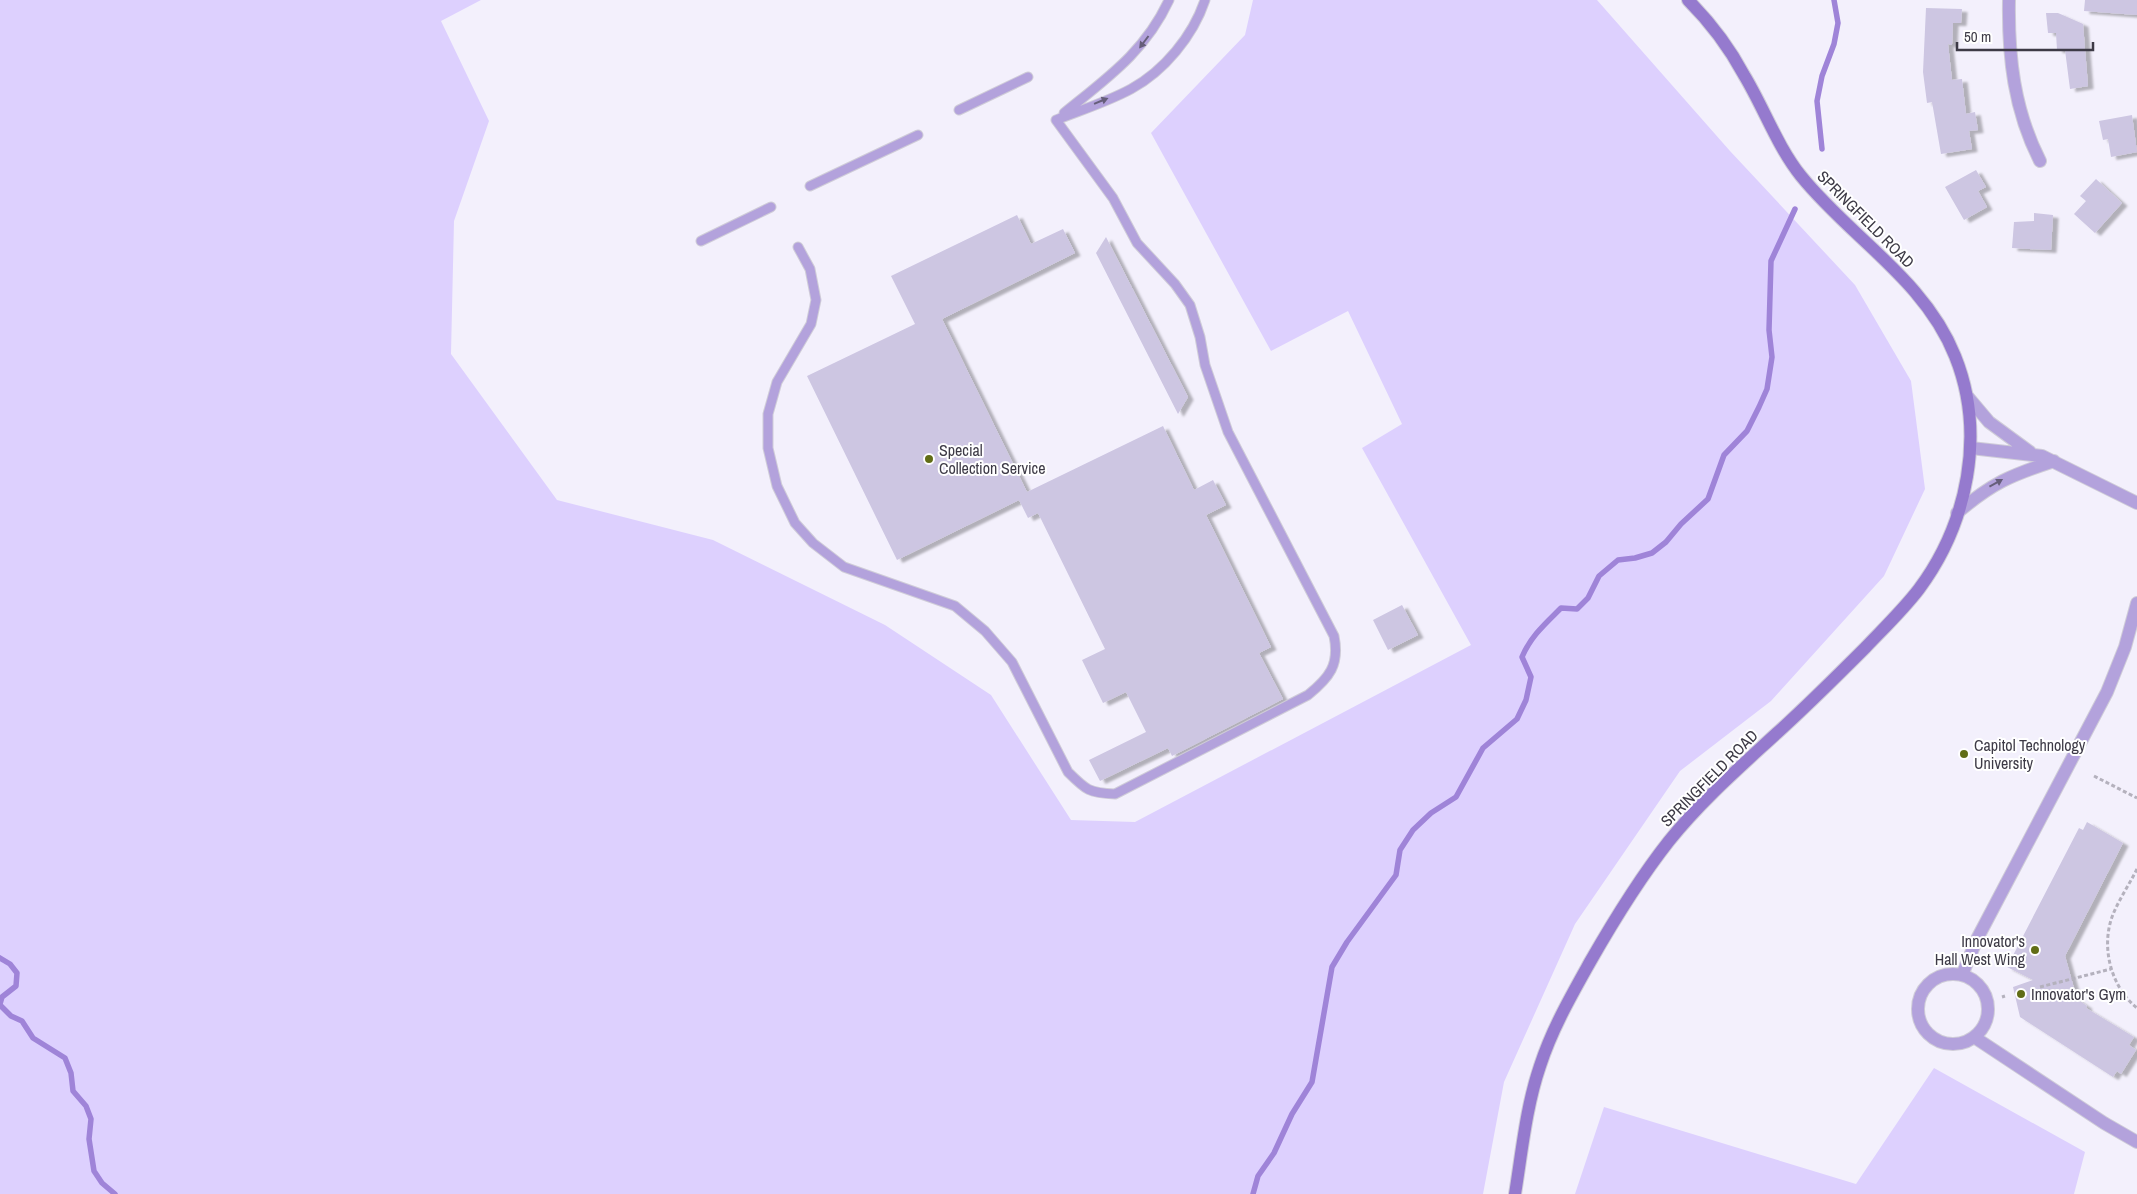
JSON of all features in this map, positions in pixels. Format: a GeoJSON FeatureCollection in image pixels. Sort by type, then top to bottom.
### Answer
{"type":"FeatureCollection","features":[{"type":"Feature","properties":{"kind":"street","name":"SPRINGFIELD ROAD"},"geometry":{"type":"LineString","coordinates":[[1515,1194],[1532,1095],[1549,1041],[1580,980],[1632,892],[1670,840],[1705,800],[1816,697],[1919,589],[1939,557],[1957,513],[1970,467],[1972,448],[1967,396],[1949,342],[1927,306],[1888,263],[1833,212],[1798,172],[1782,148],[1745,76],[1728,49],[1716,31],[1688,0]]}},
{"type":"Feature","properties":{"kind":"street"},"geometry":{"type":"LineString","coordinates":[[2009,0],[2011,59],[2016,93],[2026,133],[2040,161]]}},
{"type":"Feature","properties":{"kind":"street"},"geometry":{"type":"LineString","coordinates":[[1967,396],[1989,422],[2032,454]]}},
{"type":"Feature","properties":{"kind":"street"},"geometry":{"type":"LineString","coordinates":[[1972,448],[2032,454],[2054,461],[2137,503]]}},
{"type":"Feature","properties":{"kind":"street"},"geometry":{"type":"LineString","coordinates":[[1957,513],[1991,486],[2007,477],[2054,461]]}},
{"type":"Feature","properties":{"kind":"street"},"geometry":{"type":"LineString","coordinates":[[1962,975],[1977,939],[2106,692],[2122,654],[2137,603]]}},
{"type":"Feature","properties":{"kind":"street"},"geometry":{"type":"LineString","coordinates":[[1950,974],[1962,975],[1980,987],[1988,1008],[1987,1019],[1974,1037],[1964,1042],[1952,1044],[1941,1042],[1927,1031],[1919,1016],[1918,1004],[1922,993],[1929,984],[1939,977],[1950,974]]}},
{"type":"Feature","properties":{"kind":"street"},"geometry":{"type":"LineString","coordinates":[[1974,1037],[2104,1123],[2137,1142]]}},
{"type":"Feature","properties":{"kind":"lane"},"geometry":{"type":"LineString","coordinates":[[1056,120],[1126,63],[1143,44],[1160,20],[1169,0]]}},
{"type":"Feature","properties":{"kind":"lane"},"geometry":{"type":"LineString","coordinates":[[1056,120],[1131,89],[1159,68],[1179,48],[1192,28],[1205,0]]}},
{"type":"Feature","properties":{"kind":"lane"},"geometry":{"type":"LineString","coordinates":[[958,110],[1028,77]]}},
{"type":"Feature","properties":{"kind":"lane"},"geometry":{"type":"LineString","coordinates":[[798,247],[810,269],[816,300],[811,324],[776,382],[768,414],[768,448],[777,486],[796,523],[813,543],[844,567],[955,606],[985,631],[1012,662],[1068,772],[1082,786],[1095,793],[1115,794],[1308,695],[1325,681],[1334,665],[1337,651],[1334,636],[1228,432],[1207,373],[1200,337],[1190,305],[1175,284],[1136,243],[1112,198],[1056,120]]}},
{"type":"Feature","properties":{"kind":"lane"},"geometry":{"type":"LineString","coordinates":[[810,186],[918,135]]}},
{"type":"Feature","properties":{"kind":"lane"},"geometry":{"type":"LineString","coordinates":[[701,241],[771,207]]}},
{"type":"Feature","properties":{"kind":"path"},"geometry":{"type":"LineString","coordinates":[[2094,776],[2137,798]]}},
{"type":"Feature","properties":{"kind":"path"},"geometry":{"type":"LineString","coordinates":[[2137,869],[2113,916],[2110,926],[2108,954],[2111,969],[2124,994],[2137,1008]]}},
{"type":"Feature","properties":{"kind":"path"},"geometry":{"type":"LineString","coordinates":[[2040,987],[2111,969]]}},
{"type":"Feature","properties":{"kind":"shaded area"},"geometry":{"type":"Polygon","coordinates":[[[0,0],[481,0],[441,21],[489,121],[454,221],[451,354],[557,500],[713,540],[885,625],[991,695],[1071,820],[1135,822],[1471,645],[1362,448],[1402,424],[1348,311],[1271,351],[1151,133],[1245,35],[1253,0],[1597,0],[1730,151],[1855,285],[1911,381],[1925,489],[1884,576],[1771,701],[1680,771],[1575,924],[1504,1082],[1483,1194],[0,1194],[0,0]]]}},
{"type":"Feature","properties":{"kind":"shaded area"},"geometry":{"type":"Polygon","coordinates":[[[1934,1068],[2085,1152],[2074,1194],[1575,1194],[1604,1107],[1856,1184],[1934,1068]]]}},
{"type":"Feature","properties":{"kind":"building"},"geometry":{"type":"Polygon","coordinates":[[[2085,0],[2137,0],[2137,15],[2084,11],[2085,0]]]}},
{"type":"Feature","properties":{"kind":"building"},"geometry":{"type":"Polygon","coordinates":[[[1926,8],[1962,9],[1961,23],[1953,23],[1952,45],[1948,44],[1952,80],[1962,79],[1966,114],[1975,112],[1978,130],[1969,131],[1972,149],[1941,154],[1932,102],[1927,103],[1923,72],[1926,8]]]}},
{"type":"Feature","properties":{"kind":"building"},"geometry":{"type":"Polygon","coordinates":[[[2046,13],[2058,13],[2083,24],[2088,86],[2070,89],[2065,50],[2057,50],[2056,33],[2048,33],[2046,13]]]}},
{"type":"Feature","properties":{"kind":"building"},"geometry":{"type":"Polygon","coordinates":[[[2132,115],[2137,152],[2111,157],[2108,139],[2103,140],[2099,121],[2132,115]]]}},
{"type":"Feature","properties":{"kind":"building"},"geometry":{"type":"Polygon","coordinates":[[[1976,170],[1986,187],[1978,191],[1987,207],[1964,220],[1945,187],[1976,170]]]}},
{"type":"Feature","properties":{"kind":"building"},"geometry":{"type":"Polygon","coordinates":[[[2096,179],[2122,203],[2095,233],[2074,214],[2086,201],[2080,196],[2096,179]]]}},
{"type":"Feature","properties":{"kind":"building"},"geometry":{"type":"Polygon","coordinates":[[[2034,213],[2053,215],[2051,250],[2012,248],[2014,222],[2034,221],[2034,213]]]}},
{"type":"Feature","properties":{"kind":"building","name":"Special Collection Service"},"geometry":{"type":"Polygon","coordinates":[[[1017,215],[1031,244],[1063,229],[1075,253],[942,319],[1027,492],[1163,426],[1194,490],[1213,480],[1226,505],[1206,515],[1271,647],[1259,653],[1283,699],[1172,756],[1168,748],[1100,781],[1089,760],[1146,732],[1126,692],[1103,703],[1082,660],[1105,649],[1038,513],[1028,518],[1019,500],[897,560],[807,376],[915,324],[891,276],[1017,215]]]}},
{"type":"Feature","properties":{"kind":"building"},"geometry":{"type":"Polygon","coordinates":[[[1106,237],[1188,397],[1178,414],[1096,253],[1106,237]]]}},
{"type":"Feature","properties":{"kind":"building"},"geometry":{"type":"Polygon","coordinates":[[[1402,605],[1418,635],[1388,650],[1373,620],[1402,605]]]}},
{"type":"Feature","properties":{"kind":"building","name":"Innovator's Hall West Wing"},"geometry":{"type":"Polygon","coordinates":[[[2087,822],[2123,843],[2065,956],[2077,999],[2087,1006],[2086,1008],[2134,1037],[2129,1045],[2136,1050],[2121,1074],[2117,1071],[2113,1077],[2020,1017],[2013,987],[2033,980],[2007,967],[2079,828],[2083,830],[2087,822]]]}},
{"type":"Feature","properties":{"kind":"waterway"},"geometry":{"type":"LineString","coordinates":[[1822,149],[1817,101],[1822,76],[1834,44],[1838,23],[1834,0]]}},
{"type":"Feature","properties":{"kind":"waterway"},"geometry":{"type":"LineString","coordinates":[[1253,1194],[1258,1176],[1274,1153],[1292,1114],[1312,1082],[1332,967],[1347,942],[1396,875],[1400,850],[1413,830],[1431,813],[1456,797],[1483,748],[1517,719],[1526,700],[1531,677],[1522,657],[1530,643],[1561,608],[1577,609],[1588,598],[1599,576],[1618,560],[1652,553],[1666,542],[1681,524],[1708,499],[1724,455],[1747,431],[1767,389],[1772,357],[1769,330],[1771,261],[1795,209]]}},
{"type":"Feature","properties":{"kind":"waterway"},"geometry":{"type":"LineString","coordinates":[[0,958],[10,964],[17,973],[16,986],[2,997],[0,1004]]}},
{"type":"Feature","properties":{"kind":"waterway"},"geometry":{"type":"LineString","coordinates":[[0,1005],[11,1016],[22,1021],[33,1038],[65,1058],[71,1073],[73,1091],[86,1106],[91,1119],[89,1139],[94,1171],[102,1183],[115,1194]]}},
{"type":"Feature","properties":{"kind":"place","name":"Special Collection Service"},"geometry":{"type":"Point","coordinates":[929,459]}},
{"type":"Feature","properties":{"kind":"place","name":"Capitol Technology University"},"geometry":{"type":"Point","coordinates":[1964,754]}},
{"type":"Feature","properties":{"kind":"place","name":"Innovator's Hall West Wing"},"geometry":{"type":"Point","coordinates":[2035,950]}},
{"type":"Feature","properties":{"kind":"place","name":"Innovator's Gym"},"geometry":{"type":"Point","coordinates":[2021,994]}}]}
